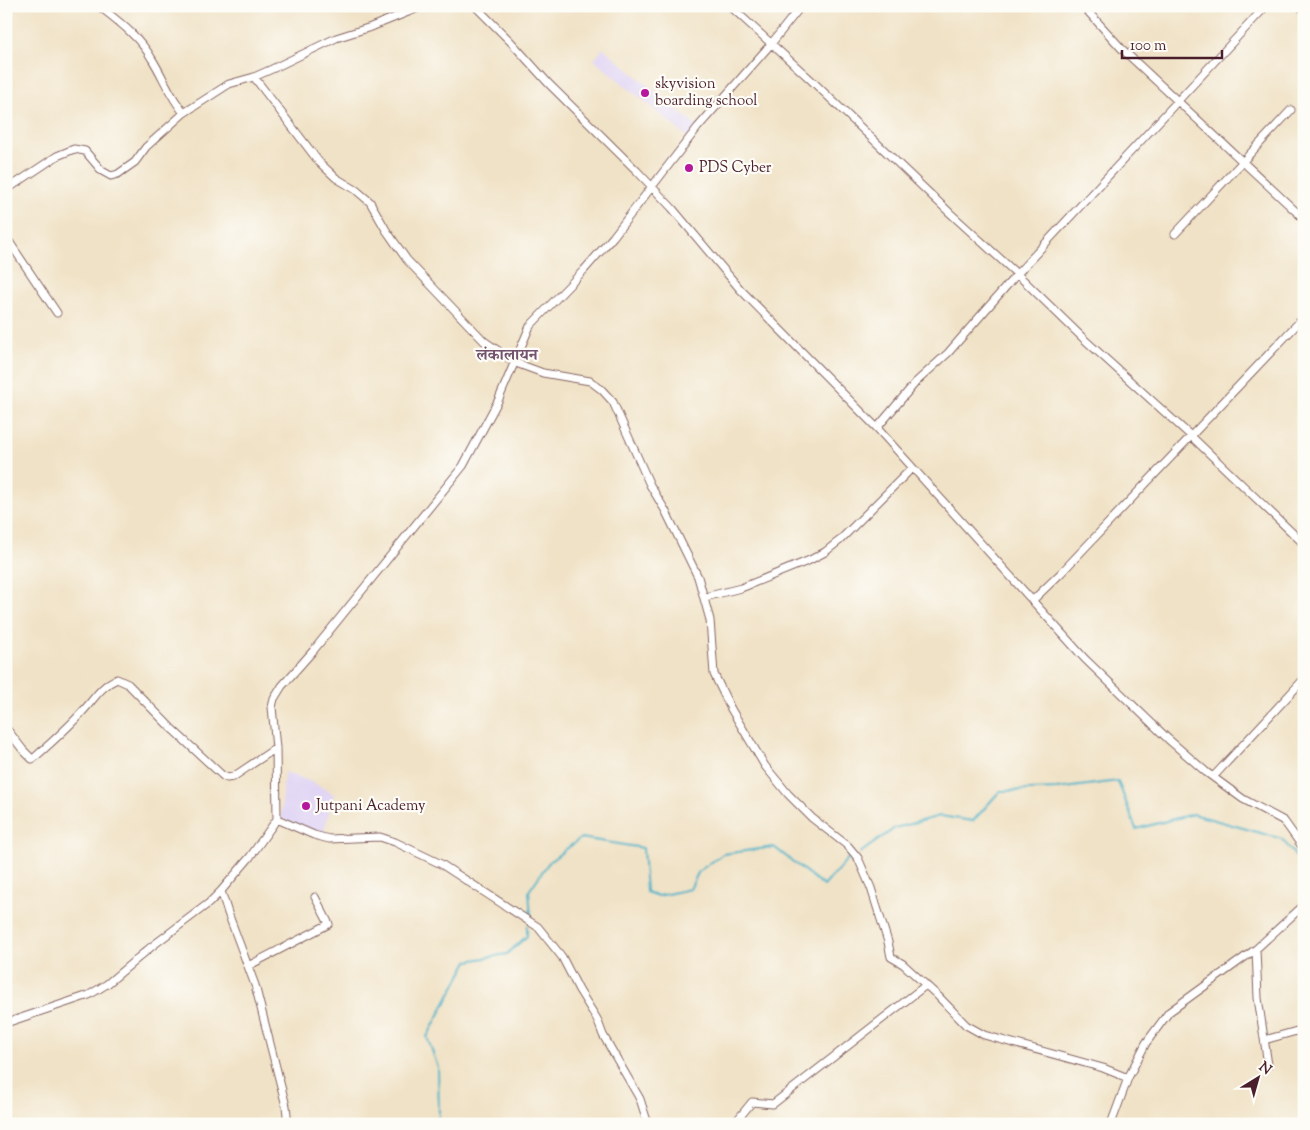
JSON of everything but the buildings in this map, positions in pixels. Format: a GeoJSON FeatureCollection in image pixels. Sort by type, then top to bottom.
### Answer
{"type":"FeatureCollection","features":[{"type":"Feature","properties":{"kind":"street"},"geometry":{"type":"LineString","coordinates":[[99,6],[133,34],[144,47],[152,58],[170,95],[184,113]]}},
{"type":"Feature","properties":{"kind":"street"},"geometry":{"type":"LineString","coordinates":[[6,190],[57,156],[74,148],[85,151],[102,171],[111,176],[118,174],[135,162],[146,148],[184,113],[229,84],[254,77],[336,38],[371,27],[423,6]]}},
{"type":"Feature","properties":{"kind":"street"},"geometry":{"type":"LineString","coordinates":[[474,6],[672,208],[740,289],[877,428],[1085,659],[1168,739],[1206,772],[1243,799],[1284,821],[1304,849]]}},
{"type":"Feature","properties":{"kind":"street"},"geometry":{"type":"LineString","coordinates":[[730,6],[1085,340],[1191,436],[1304,544]]}},
{"type":"Feature","properties":{"kind":"street"},"geometry":{"type":"LineString","coordinates":[[6,1023],[89,995],[107,984],[209,903],[222,891],[250,857],[277,819],[276,748],[272,707],[274,699],[282,686],[313,651],[463,466],[498,401],[516,363],[530,326],[584,270],[698,127],[771,44],[801,6]]}},
{"type":"Feature","properties":{"kind":"street"},"geometry":{"type":"LineString","coordinates":[[1083,6],[1122,49],[1180,101],[1304,219]]}},
{"type":"Feature","properties":{"kind":"street"},"geometry":{"type":"LineString","coordinates":[[877,428],[916,382],[948,353],[1017,274],[1180,101],[1266,6]]}},
{"type":"Feature","properties":{"kind":"street"},"geometry":{"type":"LineString","coordinates":[[1299,6],[1304,10]]}},
{"type":"Feature","properties":{"kind":"street"},"geometry":{"type":"LineString","coordinates":[[254,77],[319,162],[336,178],[356,190],[370,202],[386,230],[407,260],[484,341],[516,363],[543,374],[590,381],[613,402],[650,486],[665,510],[698,576],[710,620],[714,674],[731,710],[765,766],[788,794],[812,818],[848,846],[858,858],[871,888],[888,942],[891,958],[903,964],[966,1025],[984,1035],[1094,1065],[1128,1078]]}},
{"type":"Feature","properties":{"kind":"street"},"geometry":{"type":"LineString","coordinates":[[1174,234],[1292,110]]}},
{"type":"Feature","properties":{"kind":"street"},"geometry":{"type":"LineString","coordinates":[[6,237],[57,313]]}},
{"type":"Feature","properties":{"kind":"street"},"geometry":{"type":"LineString","coordinates":[[1033,600],[1061,573],[1304,317]]}},
{"type":"Feature","properties":{"kind":"street"},"geometry":{"type":"LineString","coordinates":[[705,597],[742,588],[826,552],[912,468]]}},
{"type":"Feature","properties":{"kind":"street"},"geometry":{"type":"LineString","coordinates":[[6,728],[22,750],[32,759],[83,711],[109,682],[117,679],[128,684],[178,735],[223,776],[233,777],[276,748]]}},
{"type":"Feature","properties":{"kind":"street"},"geometry":{"type":"LineString","coordinates":[[1214,776],[1304,679]]}},
{"type":"Feature","properties":{"kind":"street"},"geometry":{"type":"LineString","coordinates":[[277,819],[314,835],[329,839],[380,837],[396,842],[441,864],[538,927],[562,957],[597,1019],[603,1035],[640,1099],[648,1124]]}},
{"type":"Feature","properties":{"kind":"street"},"geometry":{"type":"LineString","coordinates":[[222,891],[255,985],[286,1106],[288,1124]]}},
{"type":"Feature","properties":{"kind":"street"},"geometry":{"type":"LineString","coordinates":[[248,966],[329,924],[315,897]]}},
{"type":"Feature","properties":{"kind":"street"},"geometry":{"type":"LineString","coordinates":[[1111,1124],[1128,1078],[1146,1043],[1169,1012],[1256,949],[1304,905]]}},
{"type":"Feature","properties":{"kind":"street"},"geometry":{"type":"LineString","coordinates":[[1256,949],[1258,998],[1268,1065]]}},
{"type":"Feature","properties":{"kind":"street"},"geometry":{"type":"LineString","coordinates":[[734,1124],[752,1102],[773,1104],[926,985]]}},
{"type":"Feature","properties":{"kind":"street"},"geometry":{"type":"LineString","coordinates":[[1264,1039],[1304,1029]]}},
{"type":"Feature","properties":{"kind":"shaded area","name":"skyvision boarding school"},"geometry":{"type":"Polygon","coordinates":[[[603,48],[700,129],[691,140],[594,60],[603,48]]]}},
{"type":"Feature","properties":{"kind":"shaded area","name":"Jutpani Academy"},"geometry":{"type":"Polygon","coordinates":[[[284,772],[312,782],[334,794],[323,835],[281,819],[284,772]]]}},
{"type":"Feature","properties":{"kind":"waterway"},"geometry":{"type":"LineString","coordinates":[[860,853],[895,828],[940,816],[973,821],[1000,791],[1057,789],[1118,781],[1136,829],[1193,814],[1282,839],[1304,867]]}},
{"type":"Feature","properties":{"kind":"waterway"},"geometry":{"type":"LineString","coordinates":[[531,918],[529,891],[549,862],[581,838],[643,848],[646,892],[658,896],[690,889],[699,871],[723,854],[774,847],[824,886],[850,856]]}},
{"type":"Feature","properties":{"kind":"waterway"},"geometry":{"type":"LineString","coordinates":[[433,1124],[439,1117],[438,1067],[427,1037],[468,961],[507,954],[527,936],[527,926]]}},
{"type":"Feature","properties":{"kind":"place","name":"skyvision boarding school"},"geometry":{"type":"Point","coordinates":[645,93]}},
{"type":"Feature","properties":{"kind":"place","name":"PDS Cyber"},"geometry":{"type":"Point","coordinates":[689,168]}},
{"type":"Feature","properties":{"kind":"place","name":"Jutpani Academy"},"geometry":{"type":"Point","coordinates":[306,806]}},
{"type":"Feature","properties":{"kind":"district","name":"लंकालायन"},"geometry":{"type":"Point","coordinates":[507,356]}}]}
